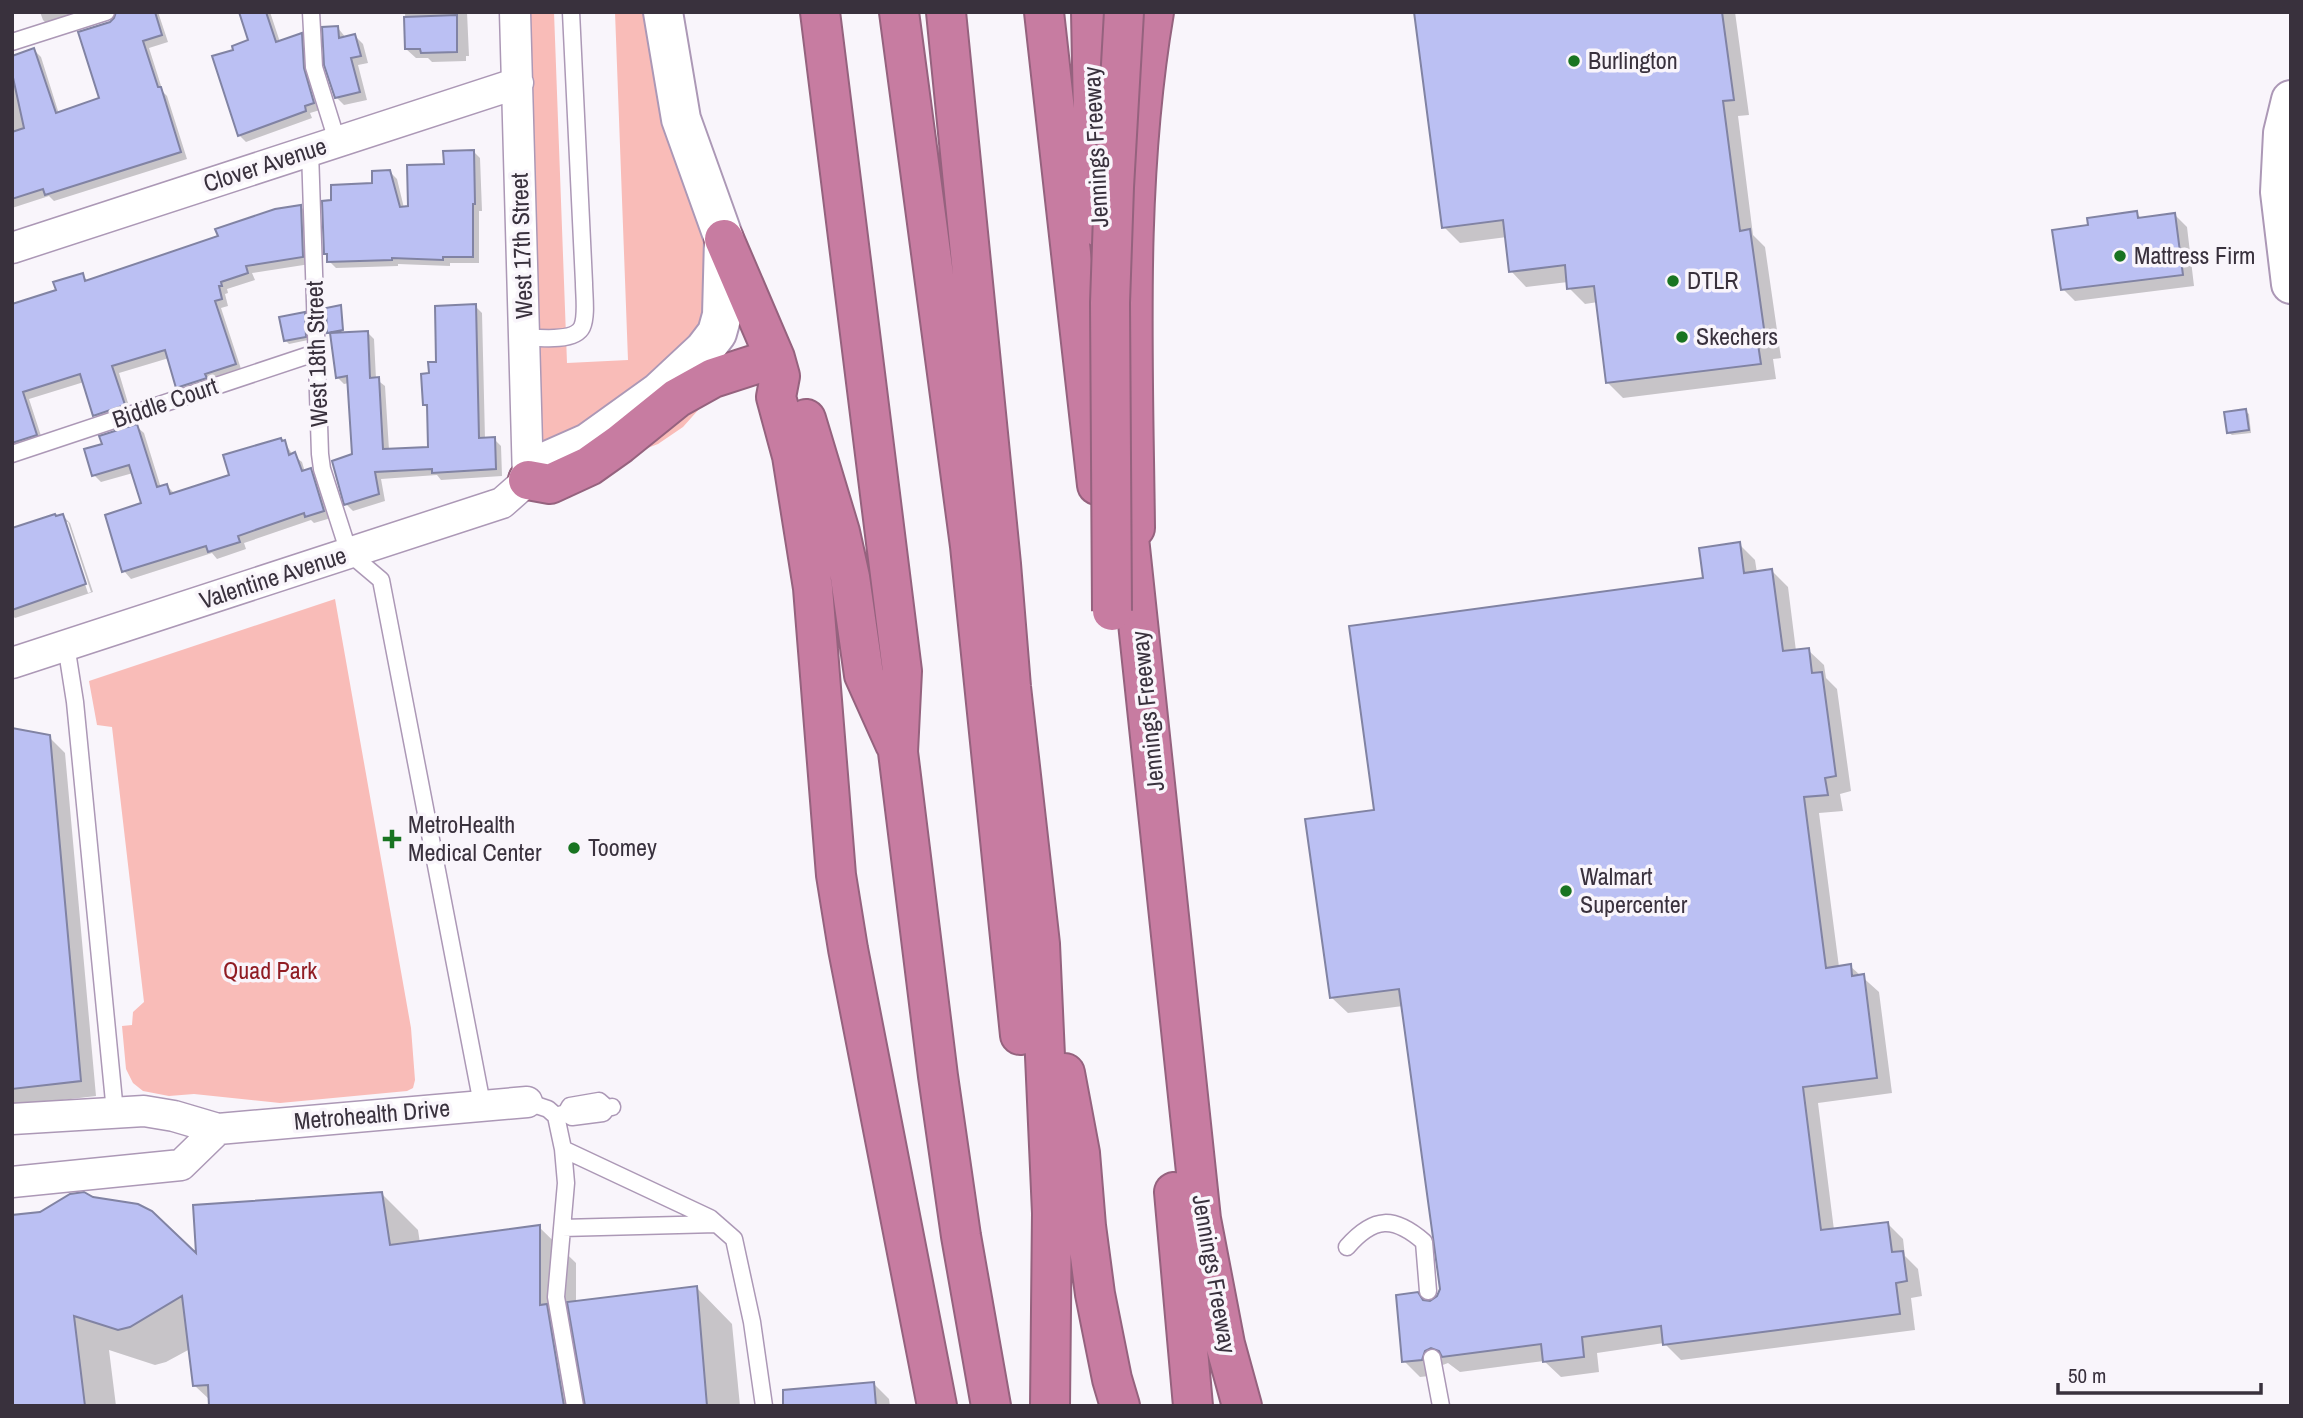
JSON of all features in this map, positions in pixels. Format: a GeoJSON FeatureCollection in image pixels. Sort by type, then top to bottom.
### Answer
{"type":"FeatureCollection","features":[{"type":"Feature","properties":{"kind":"highway"},"geometry":{"type":"LineString","coordinates":[[820,12],[902,671],[898,752],[937,1076],[963,1249],[991,1406]]}},
{"type":"Feature","properties":{"kind":"highway"},"geometry":{"type":"LineString","coordinates":[[899,12],[970,546],[1025,1086],[1035,1264],[1052,1309]]}},
{"type":"Feature","properties":{"kind":"highway"},"geometry":{"type":"LineString","coordinates":[[946,12],[1000,550],[1011,687],[1040,944],[1052,1213],[1050,1406]]}},
{"type":"Feature","properties":{"kind":"highway"},"geometry":{"type":"LineString","coordinates":[[1044,12],[1123,599]]}},
{"type":"Feature","properties":{"kind":"highway","name":"Jennings Freeway"},"geometry":{"type":"LineString","coordinates":[[1091,12],[1094,165],[1115,420],[1123,599],[1201,1219],[1225,1344],[1242,1406]]}},
{"type":"Feature","properties":{"kind":"highway"},"geometry":{"type":"LineString","coordinates":[[1124,12],[1110,303],[1123,599],[1193,1406]]}},
{"type":"Feature","properties":{"kind":"highway"},"geometry":{"type":"LineString","coordinates":[[1123,599],[1133,226],[1143,76],[1154,12]]}},
{"type":"Feature","properties":{"kind":"highway"},"geometry":{"type":"LineString","coordinates":[[724,239],[778,367],[797,395],[825,477],[850,577],[864,675],[898,752]]}},
{"type":"Feature","properties":{"kind":"highway"},"geometry":{"type":"LineString","coordinates":[[528,480],[550,484],[589,466],[677,398],[713,378],[778,367]]}},
{"type":"Feature","properties":{"kind":"highway"},"geometry":{"type":"LineString","coordinates":[[778,367],[776,397],[792,456],[813,588],[836,875],[937,1406]]}},
{"type":"Feature","properties":{"kind":"highway"},"geometry":{"type":"LineString","coordinates":[[1040,944],[1080,1153],[1095,1294],[1112,1380],[1120,1406]]}},
{"type":"Feature","properties":{"kind":"street","name":"West 17th Street"},"geometry":{"type":"LineString","coordinates":[[515,12],[528,480]]}},
{"type":"Feature","properties":{"kind":"street"},"geometry":{"type":"LineString","coordinates":[[528,480],[545,462],[588,443],[659,392],[704,350],[717,333],[722,315],[724,239],[681,118],[663,12]]}},
{"type":"Feature","properties":{"kind":"street","name":"Clover Avenue"},"geometry":{"type":"LineString","coordinates":[[12,248],[518,83]]}},
{"type":"Feature","properties":{"kind":"street"},"geometry":{"type":"LineString","coordinates":[[2291,100],[2283,133],[2280,192],[2291,284]]}},
{"type":"Feature","properties":{"kind":"street","name":"Valentine Avenue"},"geometry":{"type":"LineString","coordinates":[[12,663],[502,503],[528,480]]}},
{"type":"Feature","properties":{"kind":"street","name":"Metrohealth Drive"},"geometry":{"type":"LineString","coordinates":[[12,1119],[144,1111],[174,1116],[218,1129],[527,1102]]}},
{"type":"Feature","properties":{"kind":"street"},"geometry":{"type":"LineString","coordinates":[[12,1182],[181,1165],[218,1129]]}},
{"type":"Feature","properties":{"kind":"lane"},"geometry":{"type":"LineString","coordinates":[[12,42],[106,12]]}},
{"type":"Feature","properties":{"kind":"lane","name":"West 18th Street"},"geometry":{"type":"LineString","coordinates":[[311,12],[314,67],[324,146],[318,352],[320,454],[322,469],[349,553]]}},
{"type":"Feature","properties":{"kind":"lane"},"geometry":{"type":"LineString","coordinates":[[525,337],[552,339],[576,334],[583,326],[584,283],[570,12]]}},
{"type":"Feature","properties":{"kind":"lane","name":"Biddle Court"},"geometry":{"type":"LineString","coordinates":[[12,454],[318,352]]}},
{"type":"Feature","properties":{"kind":"lane"},"geometry":{"type":"LineString","coordinates":[[349,553],[381,580],[482,1104]]}},
{"type":"Feature","properties":{"kind":"lane"},"geometry":{"type":"LineString","coordinates":[[66,645],[75,702],[115,1112]]}},
{"type":"Feature","properties":{"kind":"lane"},"geometry":{"type":"LineString","coordinates":[[561,1114],[570,1106],[599,1101],[610,1107]]}},
{"type":"Feature","properties":{"kind":"lane"},"geometry":{"type":"LineString","coordinates":[[527,1102],[561,1114]]}},
{"type":"Feature","properties":{"kind":"lane"},"geometry":{"type":"LineString","coordinates":[[561,1114],[566,1183],[556,1297],[575,1406]]}},
{"type":"Feature","properties":{"kind":"lane"},"geometry":{"type":"LineString","coordinates":[[563,1149],[719,1224],[734,1239],[752,1322],[764,1406]]}},
{"type":"Feature","properties":{"kind":"lane"},"geometry":{"type":"LineString","coordinates":[[1347,1247],[1357,1235],[1373,1227],[1390,1222],[1401,1225],[1424,1242],[1427,1291]]}},
{"type":"Feature","properties":{"kind":"lane"},"geometry":{"type":"LineString","coordinates":[[562,1228],[719,1224]]}},
{"type":"Feature","properties":{"kind":"lane"},"geometry":{"type":"LineString","coordinates":[[1432,1358],[1441,1406]]}},
{"type":"Feature","properties":{"kind":"green space"},"geometry":{"type":"Polygon","coordinates":[[[515,12],[554,12],[567,363],[628,360],[615,12],[663,12],[707,246],[711,383],[700,408],[683,427],[658,444],[528,494],[515,12]]]}},
{"type":"Feature","properties":{"kind":"green space","name":"Quad Park"},"geometry":{"type":"Polygon","coordinates":[[[335,599],[411,1028],[415,1080],[413,1088],[407,1091],[280,1103],[194,1094],[169,1096],[143,1091],[133,1083],[126,1069],[122,1026],[132,1025],[133,1012],[144,1002],[112,727],[97,725],[89,681],[335,599]]]}},
{"type":"Feature","properties":{"kind":"building"},"geometry":{"type":"Polygon","coordinates":[[[116,12],[155,12],[162,35],[143,41],[158,87],[161,87],[181,152],[45,195],[43,189],[12,199],[12,132],[24,128],[12,73],[12,56],[34,48],[56,113],[99,98],[78,32],[110,22],[116,12]]]}},
{"type":"Feature","properties":{"kind":"building"},"geometry":{"type":"Polygon","coordinates":[[[239,12],[266,12],[276,42],[302,33],[304,68],[314,103],[305,106],[306,111],[238,136],[212,56],[233,50],[232,46],[248,40],[239,12]]]}},
{"type":"Feature","properties":{"kind":"building"},"geometry":{"type":"Polygon","coordinates":[[[1414,12],[1722,12],[1734,100],[1723,101],[1740,231],[1750,229],[1766,343],[1758,344],[1761,364],[1606,383],[1594,286],[1567,289],[1565,265],[1509,272],[1503,220],[1442,228],[1414,12]]]}},
{"type":"Feature","properties":{"kind":"building"},"geometry":{"type":"Polygon","coordinates":[[[457,15],[457,52],[421,53],[420,49],[405,49],[404,17],[457,15]]]}},
{"type":"Feature","properties":{"kind":"building"},"geometry":{"type":"Polygon","coordinates":[[[338,26],[339,38],[355,34],[361,56],[351,58],[360,92],[335,98],[324,65],[322,27],[338,26]]]}},
{"type":"Feature","properties":{"kind":"building"},"geometry":{"type":"Polygon","coordinates":[[[474,150],[473,257],[327,262],[327,254],[324,254],[322,201],[331,200],[331,185],[372,183],[372,171],[390,170],[400,207],[408,206],[407,165],[444,164],[443,151],[474,150]]]}},
{"type":"Feature","properties":{"kind":"building"},"geometry":{"type":"Polygon","coordinates":[[[301,205],[303,257],[246,266],[248,273],[221,282],[222,286],[219,286],[222,299],[215,301],[236,364],[205,374],[207,378],[176,388],[165,350],[112,366],[125,405],[93,416],[80,374],[23,392],[37,435],[12,443],[12,304],[56,290],[53,282],[83,273],[85,281],[218,236],[215,229],[275,209],[301,205]]]}},
{"type":"Feature","properties":{"kind":"building"},"geometry":{"type":"Polygon","coordinates":[[[2137,211],[2138,218],[2175,213],[2183,275],[2061,290],[2052,230],[2088,225],[2087,218],[2137,211]]]}},
{"type":"Feature","properties":{"kind":"building"},"geometry":{"type":"Polygon","coordinates":[[[476,304],[479,438],[495,437],[496,469],[432,473],[432,469],[375,472],[379,494],[344,505],[332,461],[352,454],[347,376],[336,378],[330,333],[368,331],[370,378],[379,377],[383,449],[428,447],[427,405],[423,405],[421,374],[429,373],[428,362],[436,362],[435,306],[476,304]]]}},
{"type":"Feature","properties":{"kind":"building"},"geometry":{"type":"Polygon","coordinates":[[[341,305],[343,330],[327,333],[326,308],[341,305]]]}},
{"type":"Feature","properties":{"kind":"building"},"geometry":{"type":"Polygon","coordinates":[[[305,312],[306,337],[284,341],[279,317],[305,312]]]}},
{"type":"Feature","properties":{"kind":"building"},"geometry":{"type":"Polygon","coordinates":[[[2246,409],[2249,430],[2227,433],[2224,412],[2246,409]]]}},
{"type":"Feature","properties":{"kind":"building"},"geometry":{"type":"Polygon","coordinates":[[[137,424],[157,487],[167,484],[170,494],[229,475],[223,455],[281,438],[282,441],[285,440],[289,455],[295,452],[302,471],[311,468],[324,511],[305,517],[304,513],[238,536],[240,542],[208,552],[206,546],[122,572],[105,515],[141,503],[129,465],[92,476],[84,449],[102,444],[99,436],[137,424]]]}},
{"type":"Feature","properties":{"kind":"building"},"geometry":{"type":"Polygon","coordinates":[[[55,514],[63,514],[86,584],[12,610],[12,528],[55,514]]]}},
{"type":"Feature","properties":{"kind":"building","name":"Walmart Supercenter"},"geometry":{"type":"Polygon","coordinates":[[[1740,542],[1744,573],[1772,569],[1783,651],[1809,648],[1812,673],[1822,672],[1836,776],[1825,778],[1828,795],[1804,797],[1826,968],[1851,964],[1852,976],[1864,974],[1877,1078],[1803,1087],[1821,1230],[1888,1222],[1892,1252],[1903,1251],[1907,1281],[1896,1283],[1900,1314],[1663,1345],[1661,1326],[1582,1337],[1584,1357],[1543,1362],[1541,1344],[1442,1357],[1439,1351],[1431,1348],[1425,1351],[1422,1360],[1402,1362],[1396,1295],[1418,1292],[1423,1300],[1430,1301],[1437,1296],[1440,1289],[1399,989],[1330,998],[1305,819],[1374,810],[1349,626],[1703,578],[1699,548],[1740,542]]]}},
{"type":"Feature","properties":{"kind":"building"},"geometry":{"type":"Polygon","coordinates":[[[12,728],[50,735],[81,1081],[12,1089],[12,728]]]}},
{"type":"Feature","properties":{"kind":"building"},"geometry":{"type":"Polygon","coordinates":[[[84,1192],[93,1197],[138,1204],[152,1211],[196,1253],[193,1205],[382,1192],[390,1245],[540,1225],[540,1305],[547,1304],[564,1406],[209,1406],[208,1385],[193,1386],[182,1296],[130,1327],[118,1330],[74,1316],[85,1406],[12,1406],[12,1215],[40,1212],[70,1194],[84,1192]]]}},
{"type":"Feature","properties":{"kind":"building"},"geometry":{"type":"Polygon","coordinates":[[[697,1286],[707,1406],[585,1406],[567,1302],[697,1286]]]}},
{"type":"Feature","properties":{"kind":"building"},"geometry":{"type":"Polygon","coordinates":[[[874,1382],[876,1406],[783,1406],[783,1390],[874,1382]]]}},
{"type":"Feature","properties":{"kind":"place","name":"Burlington"},"geometry":{"type":"Point","coordinates":[1574,61]}},
{"type":"Feature","properties":{"kind":"place","name":"Mattress Firm"},"geometry":{"type":"Point","coordinates":[2120,256]}},
{"type":"Feature","properties":{"kind":"place","name":"DTLR"},"geometry":{"type":"Point","coordinates":[1673,281]}},
{"type":"Feature","properties":{"kind":"place","name":"Skechers"},"geometry":{"type":"Point","coordinates":[1682,337]}},
{"type":"Feature","properties":{"kind":"place","name":"MetroHealth Medical Center"},"geometry":{"type":"Point","coordinates":[392,839]}},
{"type":"Feature","properties":{"kind":"place","name":"Toomey"},"geometry":{"type":"Point","coordinates":[574,848]}},
{"type":"Feature","properties":{"kind":"place","name":"Walmart Supercenter"},"geometry":{"type":"Point","coordinates":[1566,891]}}]}
